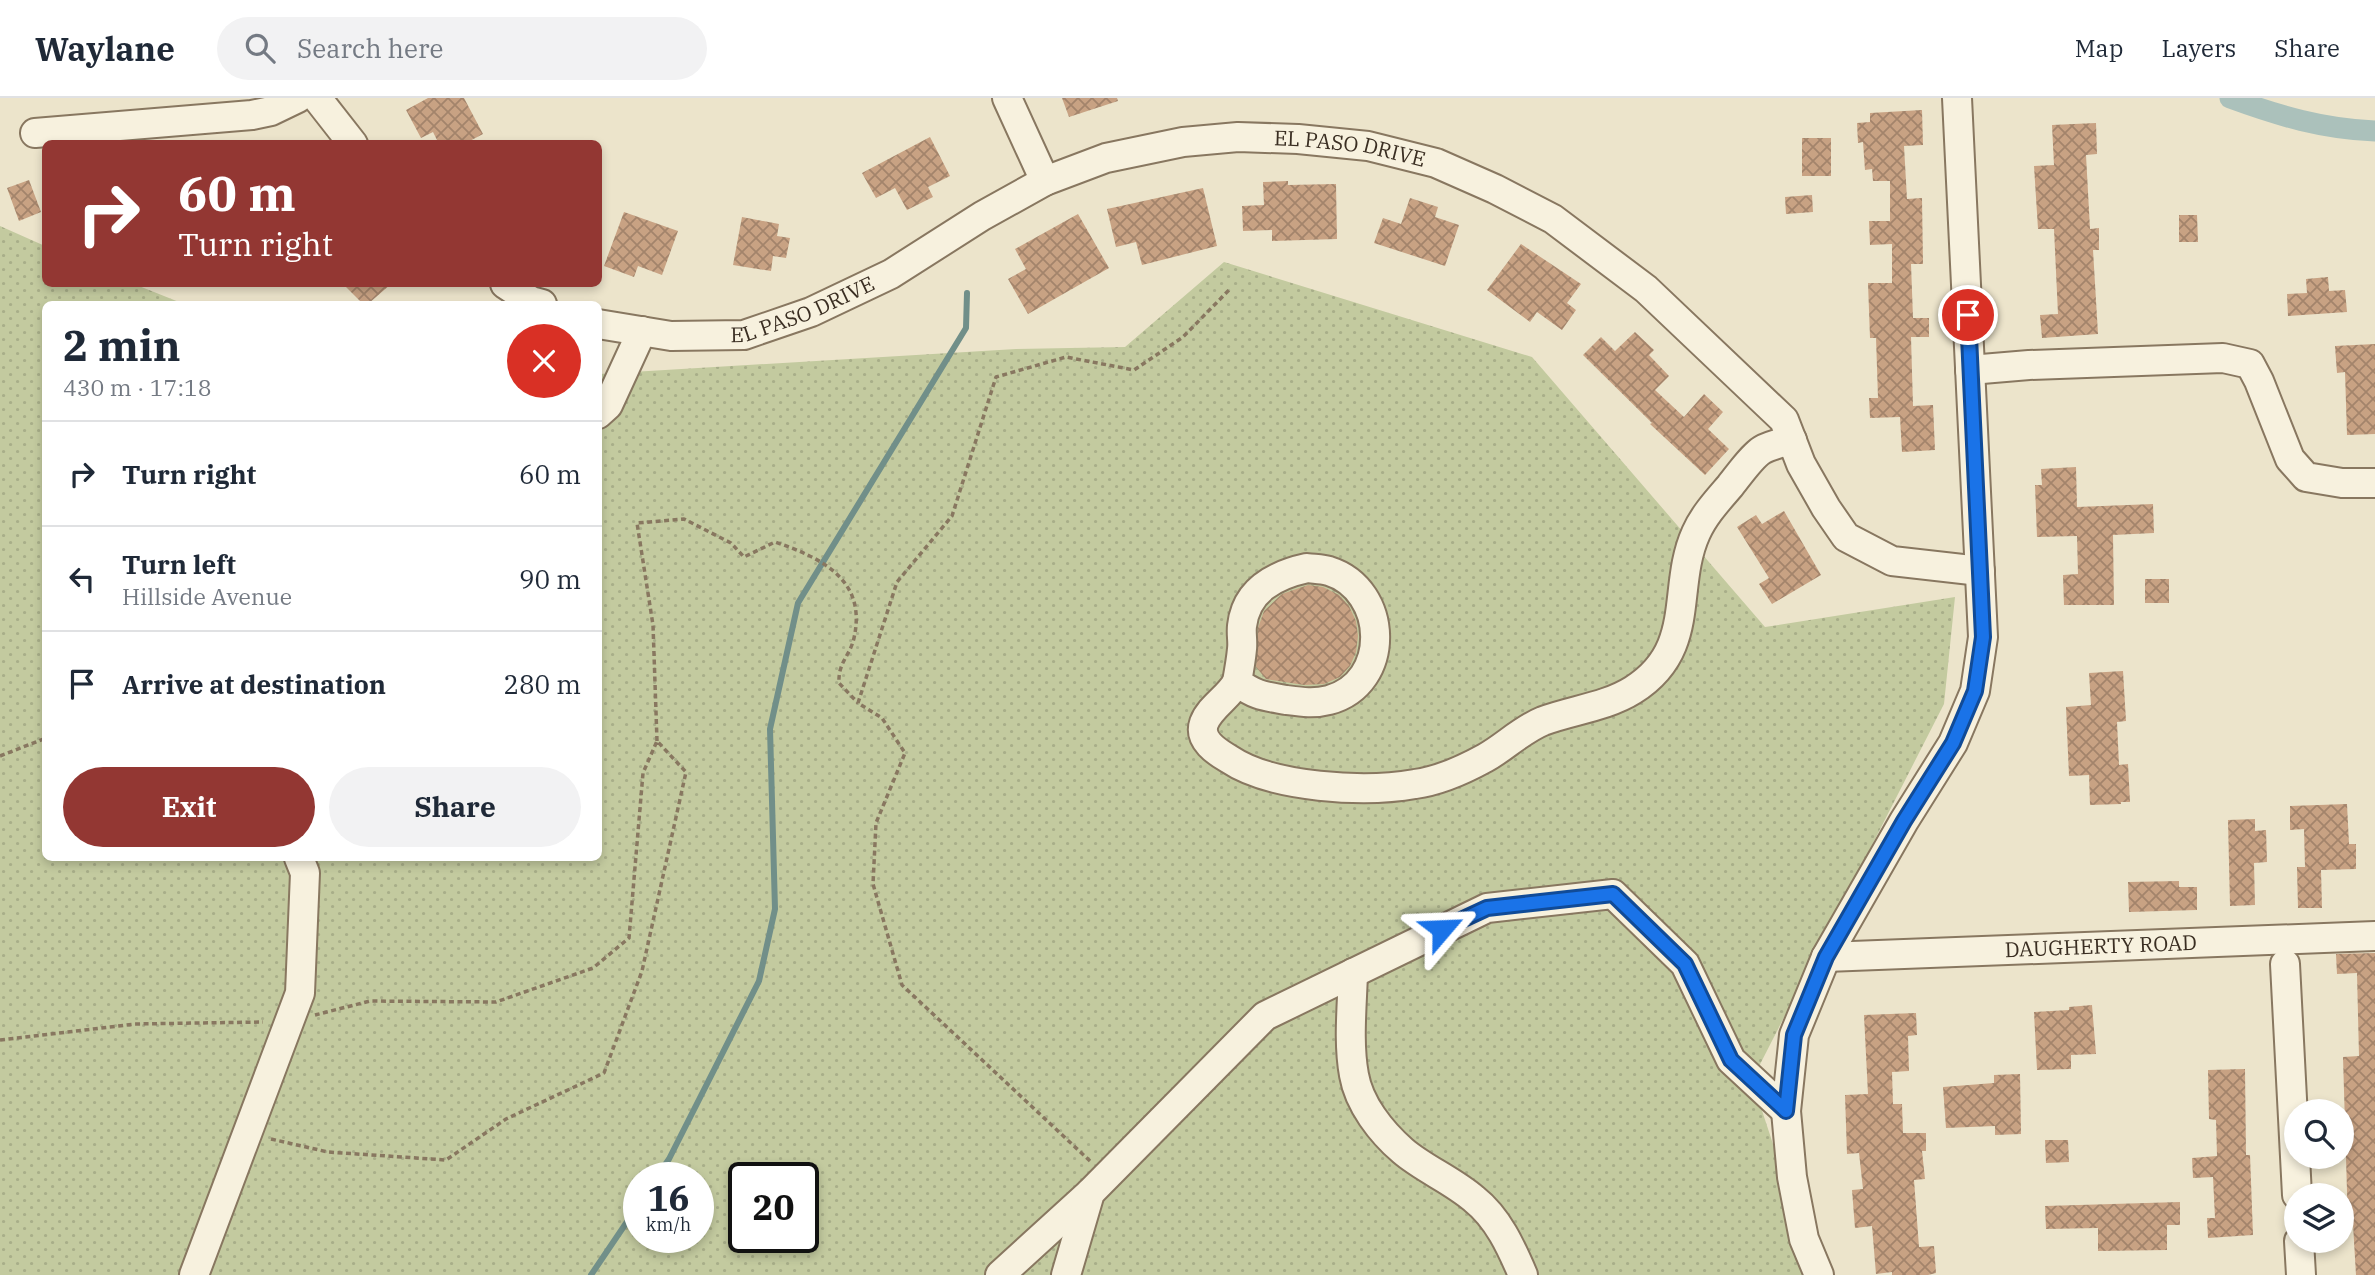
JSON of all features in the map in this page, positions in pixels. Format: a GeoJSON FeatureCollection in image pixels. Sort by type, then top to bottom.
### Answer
{"type":"FeatureCollection","features":[{"type":"Feature","properties":{"kind":"street"},"geometry":{"type":"LineString","coordinates":[[35,133],[252,115],[271,111],[298,98]]}},
{"type":"Feature","properties":{"kind":"street"},"geometry":{"type":"LineString","coordinates":[[317,98],[350,140]]}},
{"type":"Feature","properties":{"kind":"street"},"geometry":{"type":"LineString","coordinates":[[1007,98],[1045,181]]}},
{"type":"Feature","properties":{"kind":"street"},"geometry":{"type":"LineString","coordinates":[[1819,1275],[1804,1239],[1792,1177],[1786,1111],[1794,1035],[1826,957],[1904,821],[1953,743],[1975,691],[1983,637],[1957,98]]}},
{"type":"Feature","properties":{"kind":"street","name":"EL PASO DRIVE"},"geometry":{"type":"LineString","coordinates":[[602,325],[671,336],[744,335],[811,312],[891,274],[982,216],[1045,181],[1105,158],[1183,142],[1238,137],[1298,139],[1368,146],[1436,163],[1495,189],[1553,219],[1646,289],[1784,419],[1801,464],[1846,537],[1892,561],[1980,571]]}},
{"type":"Feature","properties":{"kind":"street"},"geometry":{"type":"LineString","coordinates":[[510,287],[531,301]]}},
{"type":"Feature","properties":{"kind":"street"},"geometry":{"type":"LineString","coordinates":[[602,410],[608,405],[642,331]]}},
{"type":"Feature","properties":{"kind":"street"},"geometry":{"type":"LineString","coordinates":[[1970,370],[2029,365],[2223,358],[2250,364],[2290,458],[2306,477],[2375,483]]}},
{"type":"Feature","properties":{"kind":"street"},"geometry":{"type":"LineString","coordinates":[[1237,682],[1254,694],[1310,703],[1331,700],[1350,690],[1365,674],[1374,655],[1377,634],[1373,614],[1363,595],[1347,580],[1328,571],[1307,568],[1284,573],[1264,585],[1249,603],[1242,626],[1237,682],[1232,692],[1204,724],[1204,738],[1215,751],[1238,766],[1280,779],[1327,786],[1382,788],[1418,784],[1463,768],[1485,758],[1528,728],[1613,700],[1649,677],[1663,662],[1672,645],[1680,620],[1695,534],[1707,512],[1760,450],[1792,440]]}},
{"type":"Feature","properties":{"kind":"street"},"geometry":{"type":"LineString","coordinates":[[194,1275],[300,993],[305,873],[300,861]]}},
{"type":"Feature","properties":{"kind":"street"},"geometry":{"type":"LineString","coordinates":[[1000,1275],[1098,1185],[1265,1016],[1487,908],[1613,894],[1685,964],[1731,1060],[1786,1111]]}},
{"type":"Feature","properties":{"kind":"street","name":"DAUGHERTY ROAD"},"geometry":{"type":"LineString","coordinates":[[1826,957],[2375,936]]}},
{"type":"Feature","properties":{"kind":"street"},"geometry":{"type":"LineString","coordinates":[[2285,964],[2296,1183]]}},
{"type":"Feature","properties":{"kind":"street"},"geometry":{"type":"LineString","coordinates":[[1353,973],[1354,1077],[1364,1104],[1380,1127],[1404,1152],[1476,1200],[1500,1228],[1523,1275]]}},
{"type":"Feature","properties":{"kind":"street"},"geometry":{"type":"LineString","coordinates":[[1066,1275],[1098,1185]]}},
{"type":"Feature","properties":{"kind":"street"},"geometry":{"type":"LineString","coordinates":[[2300,1253],[2301,1275]]}},
{"type":"Feature","properties":{"kind":"path"},"geometry":{"type":"LineString","coordinates":[[858,704],[897,582],[952,516],[996,377],[1066,357],[1134,370],[1183,337],[1231,288]]}},
{"type":"Feature","properties":{"kind":"path"},"geometry":{"type":"LineString","coordinates":[[0,1040],[135,1024],[289,1022],[370,1001],[496,1003],[593,968],[629,938],[643,773],[657,741],[653,625],[637,523],[684,519],[731,542],[744,557],[775,542],[803,552],[843,578],[857,604],[854,639],[838,670],[839,683],[858,704],[881,718],[905,753],[876,823],[873,884],[902,985],[1031,1103],[1098,1185]]}},
{"type":"Feature","properties":{"kind":"path"},"geometry":{"type":"LineString","coordinates":[[0,756],[42,740]]}},
{"type":"Feature","properties":{"kind":"path"},"geometry":{"type":"LineString","coordinates":[[247,1133],[328,1152],[446,1160],[506,1119],[604,1073],[642,971],[686,772],[657,741]]}},
{"type":"Feature","properties":{"kind":"green space"},"geometry":{"type":"Polygon","coordinates":[[[0,226],[42,245],[42,287],[142,287],[176,301],[42,301],[42,861],[602,861],[602,374],[1016,349],[1125,347],[1224,262],[1532,357],[1765,627],[1955,597],[1944,704],[1752,1080],[1804,1239],[1819,1275],[0,1275],[0,226]]]}},
{"type":"Feature","properties":{"kind":"building"},"geometry":{"type":"Polygon","coordinates":[[[428,98],[464,98],[483,134],[472,140],[437,140],[433,132],[421,138],[406,110],[428,98]]]}},
{"type":"Feature","properties":{"kind":"building"},"geometry":{"type":"Polygon","coordinates":[[[1062,98],[1117,98],[1118,101],[1069,117],[1062,98]]]}},
{"type":"Feature","properties":{"kind":"building"},"geometry":{"type":"Polygon","coordinates":[[[1922,110],[1923,145],[1904,146],[1907,199],[1922,198],[1923,264],[1911,264],[1913,318],[1929,318],[1929,337],[1911,337],[1913,406],[1933,405],[1935,450],[1902,452],[1900,417],[1870,418],[1869,398],[1878,398],[1876,338],[1870,338],[1868,283],[1892,283],[1892,244],[1870,245],[1869,221],[1890,221],[1890,181],[1873,181],[1872,169],[1865,170],[1863,142],[1858,143],[1857,123],[1870,122],[1870,113],[1922,110]]]}},
{"type":"Feature","properties":{"kind":"building"},"geometry":{"type":"Polygon","coordinates":[[[2096,123],[2097,154],[2086,155],[2090,229],[2099,228],[2099,250],[2093,250],[2098,334],[2042,338],[2040,315],[2058,314],[2054,229],[2038,229],[2034,166],[2054,165],[2052,125],[2096,123]]]}},
{"type":"Feature","properties":{"kind":"building"},"geometry":{"type":"Polygon","coordinates":[[[930,137],[950,176],[928,187],[933,197],[907,210],[895,188],[876,198],[862,173],[930,137]]]}},
{"type":"Feature","properties":{"kind":"building"},"geometry":{"type":"Polygon","coordinates":[[[1802,138],[1831,138],[1831,176],[1802,176],[1802,138]]]}},
{"type":"Feature","properties":{"kind":"building"},"geometry":{"type":"Polygon","coordinates":[[[29,180],[41,212],[19,221],[7,188],[29,180]]]}},
{"type":"Feature","properties":{"kind":"building"},"geometry":{"type":"Polygon","coordinates":[[[1288,181],[1288,185],[1336,184],[1337,239],[1272,241],[1272,230],[1243,231],[1242,206],[1264,205],[1263,182],[1288,181]]]}},
{"type":"Feature","properties":{"kind":"building"},"geometry":{"type":"Polygon","coordinates":[[[1203,188],[1217,246],[1142,265],[1136,242],[1116,247],[1107,209],[1203,188]]]}},
{"type":"Feature","properties":{"kind":"building"},"geometry":{"type":"Polygon","coordinates":[[[1812,195],[1813,212],[1786,214],[1785,197],[1812,195]]]}},
{"type":"Feature","properties":{"kind":"building"},"geometry":{"type":"Polygon","coordinates":[[[1410,198],[1438,207],[1435,217],[1459,225],[1445,266],[1374,243],[1383,218],[1401,224],[1410,198]]]}},
{"type":"Feature","properties":{"kind":"building"},"geometry":{"type":"Polygon","coordinates":[[[624,212],[678,231],[662,275],[638,266],[634,277],[604,266],[624,212]]]}},
{"type":"Feature","properties":{"kind":"building"},"geometry":{"type":"Polygon","coordinates":[[[1078,214],[1109,268],[1028,314],[1008,279],[1026,269],[1015,249],[1078,214]]]}},
{"type":"Feature","properties":{"kind":"building"},"geometry":{"type":"Polygon","coordinates":[[[2179,215],[2197,215],[2198,242],[2179,242],[2179,215]]]}},
{"type":"Feature","properties":{"kind":"building"},"geometry":{"type":"Polygon","coordinates":[[[742,217],[779,224],[777,236],[790,238],[786,258],[773,256],[771,271],[733,265],[742,217]]]}},
{"type":"Feature","properties":{"kind":"building"},"geometry":{"type":"Polygon","coordinates":[[[1521,244],[1581,284],[1567,303],[1576,310],[1562,330],[1537,312],[1530,322],[1487,290],[1521,244]]]}},
{"type":"Feature","properties":{"kind":"building"},"geometry":{"type":"Polygon","coordinates":[[[2328,277],[2329,291],[2345,290],[2347,312],[2288,316],[2287,294],[2307,293],[2306,279],[2328,277]]]}},
{"type":"Feature","properties":{"kind":"building"},"geometry":{"type":"Polygon","coordinates":[[[346,287],[388,287],[371,301],[360,301],[346,287]]]}},
{"type":"Feature","properties":{"kind":"building"},"geometry":{"type":"Polygon","coordinates":[[[1635,332],[1654,350],[1649,355],[1669,376],[1655,390],[1684,417],[1704,394],[1723,412],[1708,429],[1729,449],[1705,475],[1650,424],[1652,423],[1583,355],[1601,337],[1615,351],[1635,332]]]}},
{"type":"Feature","properties":{"kind":"building"},"geometry":{"type":"Polygon","coordinates":[[[2375,344],[2375,434],[2347,435],[2345,372],[2337,373],[2335,346],[2375,344]]]}},
{"type":"Feature","properties":{"kind":"building"},"geometry":{"type":"Polygon","coordinates":[[[2076,467],[2077,507],[2153,504],[2154,533],[2113,535],[2114,605],[2064,605],[2063,575],[2078,574],[2077,536],[2037,537],[2035,485],[2042,485],[2041,469],[2076,467]]]}},
{"type":"Feature","properties":{"kind":"building"},"geometry":{"type":"Polygon","coordinates":[[[1784,511],[1821,575],[1772,604],[1759,584],[1769,578],[1737,527],[1756,515],[1762,524],[1784,511]]]}},
{"type":"Feature","properties":{"kind":"building"},"geometry":{"type":"Polygon","coordinates":[[[2145,579],[2169,579],[2169,603],[2145,603],[2145,579]]]}},
{"type":"Feature","properties":{"kind":"building"},"geometry":{"type":"Polygon","coordinates":[[[1308,585],[1323,587],[1339,595],[1349,606],[1356,621],[1358,636],[1356,652],[1350,666],[1340,677],[1324,684],[1304,685],[1266,679],[1256,667],[1258,628],[1264,611],[1282,594],[1308,585]]]}},
{"type":"Feature","properties":{"kind":"building"},"geometry":{"type":"Polygon","coordinates":[[[2123,671],[2126,721],[2117,722],[2119,765],[2128,764],[2130,802],[2090,805],[2089,775],[2069,776],[2066,707],[2091,705],[2089,673],[2123,671]]]}},
{"type":"Feature","properties":{"kind":"building"},"geometry":{"type":"Polygon","coordinates":[[[2347,804],[2349,844],[2356,844],[2356,869],[2321,870],[2322,908],[2298,908],[2297,867],[2305,867],[2304,829],[2290,830],[2290,806],[2347,804]]]}},
{"type":"Feature","properties":{"kind":"building"},"geometry":{"type":"Polygon","coordinates":[[[2255,819],[2255,831],[2266,830],[2267,862],[2254,863],[2255,905],[2230,906],[2228,820],[2255,819]]]}},
{"type":"Feature","properties":{"kind":"building"},"geometry":{"type":"Polygon","coordinates":[[[2179,881],[2179,887],[2197,887],[2197,910],[2129,912],[2128,882],[2179,881]]]}},
{"type":"Feature","properties":{"kind":"building"},"geometry":{"type":"Polygon","coordinates":[[[2375,953],[2375,1275],[2356,1275],[2354,1183],[2347,1183],[2346,1169],[2354,1169],[2354,1099],[2344,1099],[2343,1057],[2359,1056],[2357,973],[2337,974],[2336,954],[2375,953]]]}},
{"type":"Feature","properties":{"kind":"building"},"geometry":{"type":"Polygon","coordinates":[[[2092,1005],[2096,1054],[2071,1055],[2071,1069],[2037,1070],[2034,1012],[2069,1010],[2069,1007],[2092,1005]]]}},
{"type":"Feature","properties":{"kind":"building"},"geometry":{"type":"Polygon","coordinates":[[[1916,1013],[1917,1035],[1908,1036],[1909,1071],[1892,1072],[1893,1104],[1902,1104],[1903,1133],[1926,1133],[1926,1151],[1922,1151],[1925,1179],[1914,1180],[1919,1247],[1934,1246],[1936,1273],[1876,1274],[1872,1226],[1855,1228],[1852,1190],[1863,1189],[1859,1153],[1847,1154],[1845,1095],[1868,1094],[1864,1015],[1916,1013]]]}},
{"type":"Feature","properties":{"kind":"building"},"geometry":{"type":"Polygon","coordinates":[[[2245,1069],[2246,1155],[2250,1155],[2253,1235],[2208,1238],[2207,1218],[2215,1218],[2213,1177],[2193,1178],[2192,1158],[2217,1156],[2216,1120],[2209,1119],[2208,1070],[2245,1069]]]}},
{"type":"Feature","properties":{"kind":"building"},"geometry":{"type":"Polygon","coordinates":[[[2020,1074],[2021,1134],[1995,1135],[1995,1126],[1946,1128],[1943,1087],[1994,1083],[1994,1075],[2020,1074]]]}},
{"type":"Feature","properties":{"kind":"building"},"geometry":{"type":"Polygon","coordinates":[[[2045,1140],[2068,1140],[2069,1162],[2046,1163],[2045,1140]]]}},
{"type":"Feature","properties":{"kind":"building"},"geometry":{"type":"Polygon","coordinates":[[[2180,1202],[2180,1225],[2167,1225],[2167,1250],[2098,1251],[2098,1228],[2046,1229],[2045,1206],[2180,1202]]]}},
{"type":"Feature","properties":{"kind":"waterway"},"geometry":{"type":"LineString","coordinates":[[2230,98],[2301,120],[2337,128],[2375,131]]}},
{"type":"Feature","properties":{"kind":"waterway"},"geometry":{"type":"LineString","coordinates":[[667,1162],[759,981],[775,909],[770,729],[798,603],[966,328],[967,293]]}},
{"type":"Feature","properties":{"kind":"waterway"},"geometry":{"type":"LineString","coordinates":[[591,1275],[623,1228]]}},
{"type":"Feature","properties":{"kind":"route"},"geometry":{"type":"LineString","coordinates":[[1442,929],[1487,908],[1613,894],[1685,964],[1731,1060],[1786,1111],[1794,1035],[1826,957],[1904,821],[1953,743],[1975,691],[1983,637],[1968,315]]}}]}
